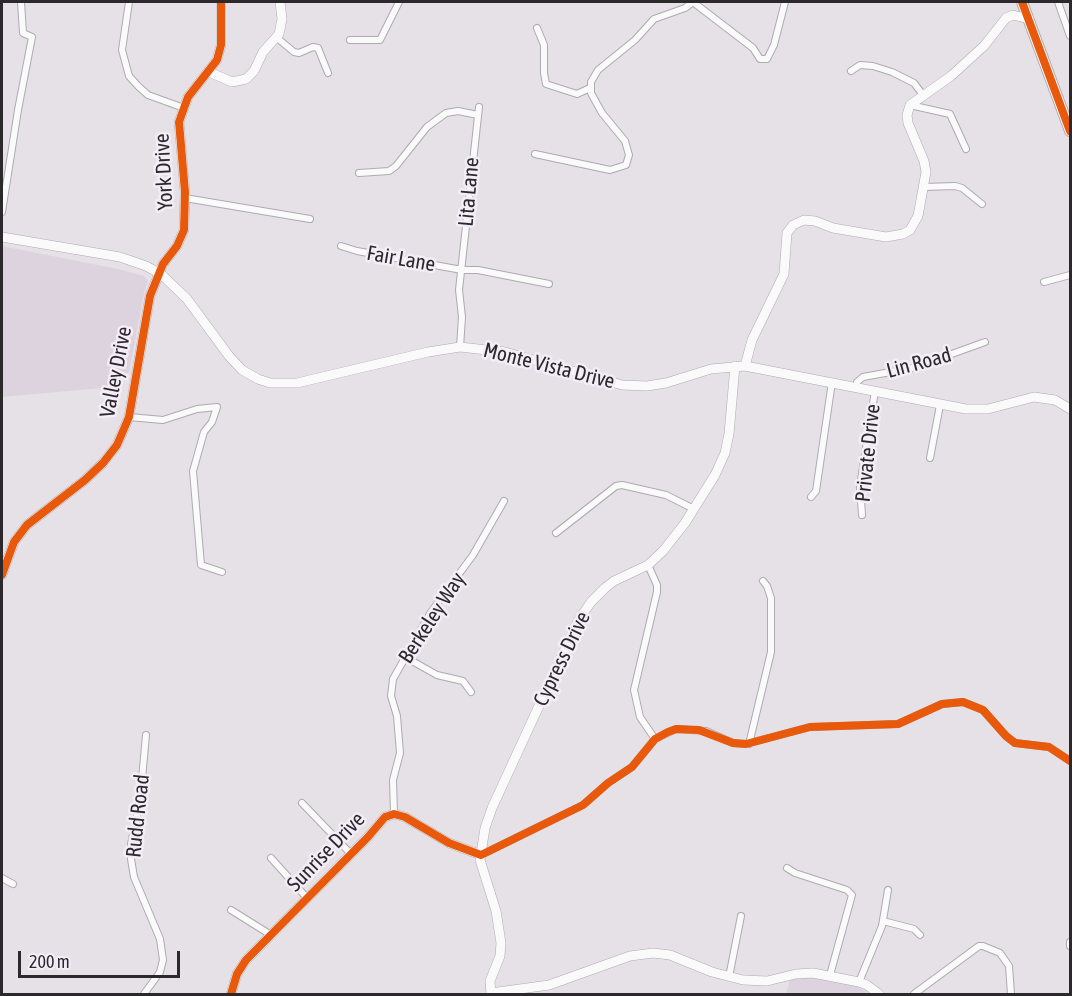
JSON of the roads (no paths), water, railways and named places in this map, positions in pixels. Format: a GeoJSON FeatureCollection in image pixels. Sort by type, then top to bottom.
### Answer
{"type":"FeatureCollection","features":[{"type":"Feature","properties":{"kind":"main road","name":"York Drive"},"geometry":{"type":"LineString","coordinates":[[160,274],[163,264],[177,246],[184,230],[185,198],[179,131],[184,108],[194,88],[217,60],[221,45],[221,2]]}},
{"type":"Feature","properties":{"kind":"main road"},"geometry":{"type":"LineString","coordinates":[[209,72],[232,82],[246,79],[254,71],[263,52],[276,38],[282,25],[280,2]]}},
{"type":"Feature","properties":{"kind":"main road"},"geometry":{"type":"LineString","coordinates":[[1023,2],[1071,131]]}},
{"type":"Feature","properties":{"kind":"main road"},"geometry":{"type":"LineString","coordinates":[[910,105],[951,76],[986,43],[1010,15],[1029,19]]}},
{"type":"Feature","properties":{"kind":"main road","name":"Cypress Drive"},"geometry":{"type":"LineString","coordinates":[[481,855],[492,808],[578,621],[591,602],[605,588],[648,565],[677,535],[715,475],[725,453],[740,366],[784,274],[787,234],[793,225],[804,220],[815,221],[833,228],[886,237],[903,234],[914,225],[926,172],[924,161],[908,123],[907,115],[910,105]]}},
{"type":"Feature","properties":{"kind":"main road","name":"Monte Vista Drive"},"geometry":{"type":"LineString","coordinates":[[2,237],[120,257],[142,263],[160,274],[188,298],[229,356],[242,370],[258,380],[270,383],[297,383],[422,353],[460,347],[505,352],[622,385],[666,383],[711,369],[740,366],[832,382],[940,405],[988,410],[1023,399],[1045,398],[1059,402],[1071,410]]}},
{"type":"Feature","properties":{"kind":"main road","name":"Valley Drive"},"geometry":{"type":"LineString","coordinates":[[2,575],[14,542],[27,525],[85,480],[104,463],[117,445],[129,417],[148,306],[160,274]]}},
{"type":"Feature","properties":{"kind":"main road","name":"Sunrise Drive"},"geometry":{"type":"LineString","coordinates":[[231,994],[237,974],[246,960],[385,817],[394,814],[405,817],[449,843],[481,855]]}},
{"type":"Feature","properties":{"kind":"main road"},"geometry":{"type":"LineString","coordinates":[[481,855],[481,865],[496,911],[501,943],[500,956],[490,981],[491,994],[549,985],[630,956],[646,953],[670,955],[729,977],[763,982],[803,973],[830,975],[867,985],[879,994]]}},
{"type":"Feature","properties":{"kind":"street"},"geometry":{"type":"LineString","coordinates":[[2,212],[32,37],[23,33],[22,30],[21,2]]}},
{"type":"Feature","properties":{"kind":"street"},"geometry":{"type":"LineString","coordinates":[[129,2],[122,50],[129,76],[148,94],[184,108]]}},
{"type":"Feature","properties":{"kind":"street"},"geometry":{"type":"LineString","coordinates":[[350,40],[380,40],[399,2]]}},
{"type":"Feature","properties":{"kind":"street"},"geometry":{"type":"LineString","coordinates":[[535,154],[610,170],[626,165],[629,155],[625,141],[591,93],[590,88],[598,70],[635,40],[654,19],[685,8],[693,2],[753,48],[760,59],[767,59],[774,45],[785,2]]}},
{"type":"Feature","properties":{"kind":"street"},"geometry":{"type":"LineString","coordinates":[[1059,2],[1071,36]]}},
{"type":"Feature","properties":{"kind":"street"},"geometry":{"type":"LineString","coordinates":[[537,28],[544,45],[546,84],[577,94],[590,88]]}},
{"type":"Feature","properties":{"kind":"street"},"geometry":{"type":"LineString","coordinates":[[276,38],[294,52],[318,48],[328,74]]}},
{"type":"Feature","properties":{"kind":"street"},"geometry":{"type":"LineString","coordinates":[[851,70],[860,65],[873,66],[892,72],[914,83],[923,95]]}},
{"type":"Feature","properties":{"kind":"street"},"geometry":{"type":"LineString","coordinates":[[910,105],[950,114],[966,149]]}},
{"type":"Feature","properties":{"kind":"street","name":"Lita Lane"},"geometry":{"type":"LineString","coordinates":[[359,173],[388,171],[396,166],[427,127],[446,113],[479,111],[459,290],[462,317],[460,347]]}},
{"type":"Feature","properties":{"kind":"street"},"geometry":{"type":"LineString","coordinates":[[924,187],[955,186],[962,188],[981,204]]}},
{"type":"Feature","properties":{"kind":"street"},"geometry":{"type":"LineString","coordinates":[[185,198],[310,219]]}},
{"type":"Feature","properties":{"kind":"street","name":"Fair Lane"},"geometry":{"type":"LineString","coordinates":[[341,246],[462,270]]}},
{"type":"Feature","properties":{"kind":"street"},"geometry":{"type":"LineString","coordinates":[[462,270],[478,270],[549,284]]}},
{"type":"Feature","properties":{"kind":"street"},"geometry":{"type":"LineString","coordinates":[[1044,282],[1071,275]]}},
{"type":"Feature","properties":{"kind":"street","name":"Lin Road"},"geometry":{"type":"LineString","coordinates":[[856,387],[857,382],[863,377],[913,368],[985,342]]}},
{"type":"Feature","properties":{"kind":"street"},"geometry":{"type":"LineString","coordinates":[[811,497],[816,491],[832,382]]}},
{"type":"Feature","properties":{"kind":"street","name":"Private Drive"},"geometry":{"type":"LineString","coordinates":[[862,515],[860,486],[875,391]]}},
{"type":"Feature","properties":{"kind":"street"},"geometry":{"type":"LineString","coordinates":[[930,458],[940,405]]}},
{"type":"Feature","properties":{"kind":"street"},"geometry":{"type":"LineString","coordinates":[[129,417],[163,420],[197,409],[217,406],[212,422],[204,432],[193,471],[201,565],[222,572]]}},
{"type":"Feature","properties":{"kind":"street"},"geometry":{"type":"LineString","coordinates":[[556,533],[616,486],[627,485],[658,492],[694,509]]}},
{"type":"Feature","properties":{"kind":"street","name":"Berkeley Way"},"geometry":{"type":"LineString","coordinates":[[394,814],[393,780],[400,753],[397,716],[391,696],[393,679],[431,612],[474,555],[504,501]]}},
{"type":"Feature","properties":{"kind":"street"},"geometry":{"type":"LineString","coordinates":[[648,565],[657,585],[657,592],[634,690],[640,717],[655,739]]}},
{"type":"Feature","properties":{"kind":"street"},"geometry":{"type":"LineString","coordinates":[[750,744],[771,652],[771,598],[763,581]]}},
{"type":"Feature","properties":{"kind":"street"},"geometry":{"type":"LineString","coordinates":[[405,657],[436,675],[463,681],[471,692]]}},
{"type":"Feature","properties":{"kind":"street"},"geometry":{"type":"LineString","coordinates":[[481,855],[583,805],[601,788],[632,767],[655,739],[668,732],[687,729],[710,733],[733,743],[750,744],[810,727],[898,724],[942,704],[963,702],[984,710],[1015,743],[1049,747],[1071,761]]}},
{"type":"Feature","properties":{"kind":"street","name":"Rudd Road"},"geometry":{"type":"LineString","coordinates":[[144,994],[160,972],[163,960],[160,939],[134,877],[131,859],[131,844],[140,801],[146,735]]}},
{"type":"Feature","properties":{"kind":"street"},"geometry":{"type":"LineString","coordinates":[[302,803],[350,853]]}},
{"type":"Feature","properties":{"kind":"street"},"geometry":{"type":"LineString","coordinates":[[272,858],[307,898]]}},
{"type":"Feature","properties":{"kind":"street"},"geometry":{"type":"LineString","coordinates":[[787,868],[795,873],[847,890],[852,894],[830,975]]}},
{"type":"Feature","properties":{"kind":"street"},"geometry":{"type":"LineString","coordinates":[[2,878],[13,884]]}},
{"type":"Feature","properties":{"kind":"street"},"geometry":{"type":"LineString","coordinates":[[859,982],[883,921],[888,890]]}},
{"type":"Feature","properties":{"kind":"street"},"geometry":{"type":"LineString","coordinates":[[231,910],[271,934]]}},
{"type":"Feature","properties":{"kind":"street"},"geometry":{"type":"LineString","coordinates":[[729,977],[741,916]]}},
{"type":"Feature","properties":{"kind":"street"},"geometry":{"type":"LineString","coordinates":[[883,921],[914,929],[920,935]]}},
{"type":"Feature","properties":{"kind":"street"},"geometry":{"type":"LineString","coordinates":[[914,994],[979,946],[987,946],[1002,956],[1010,969],[1011,994]]}}]}
